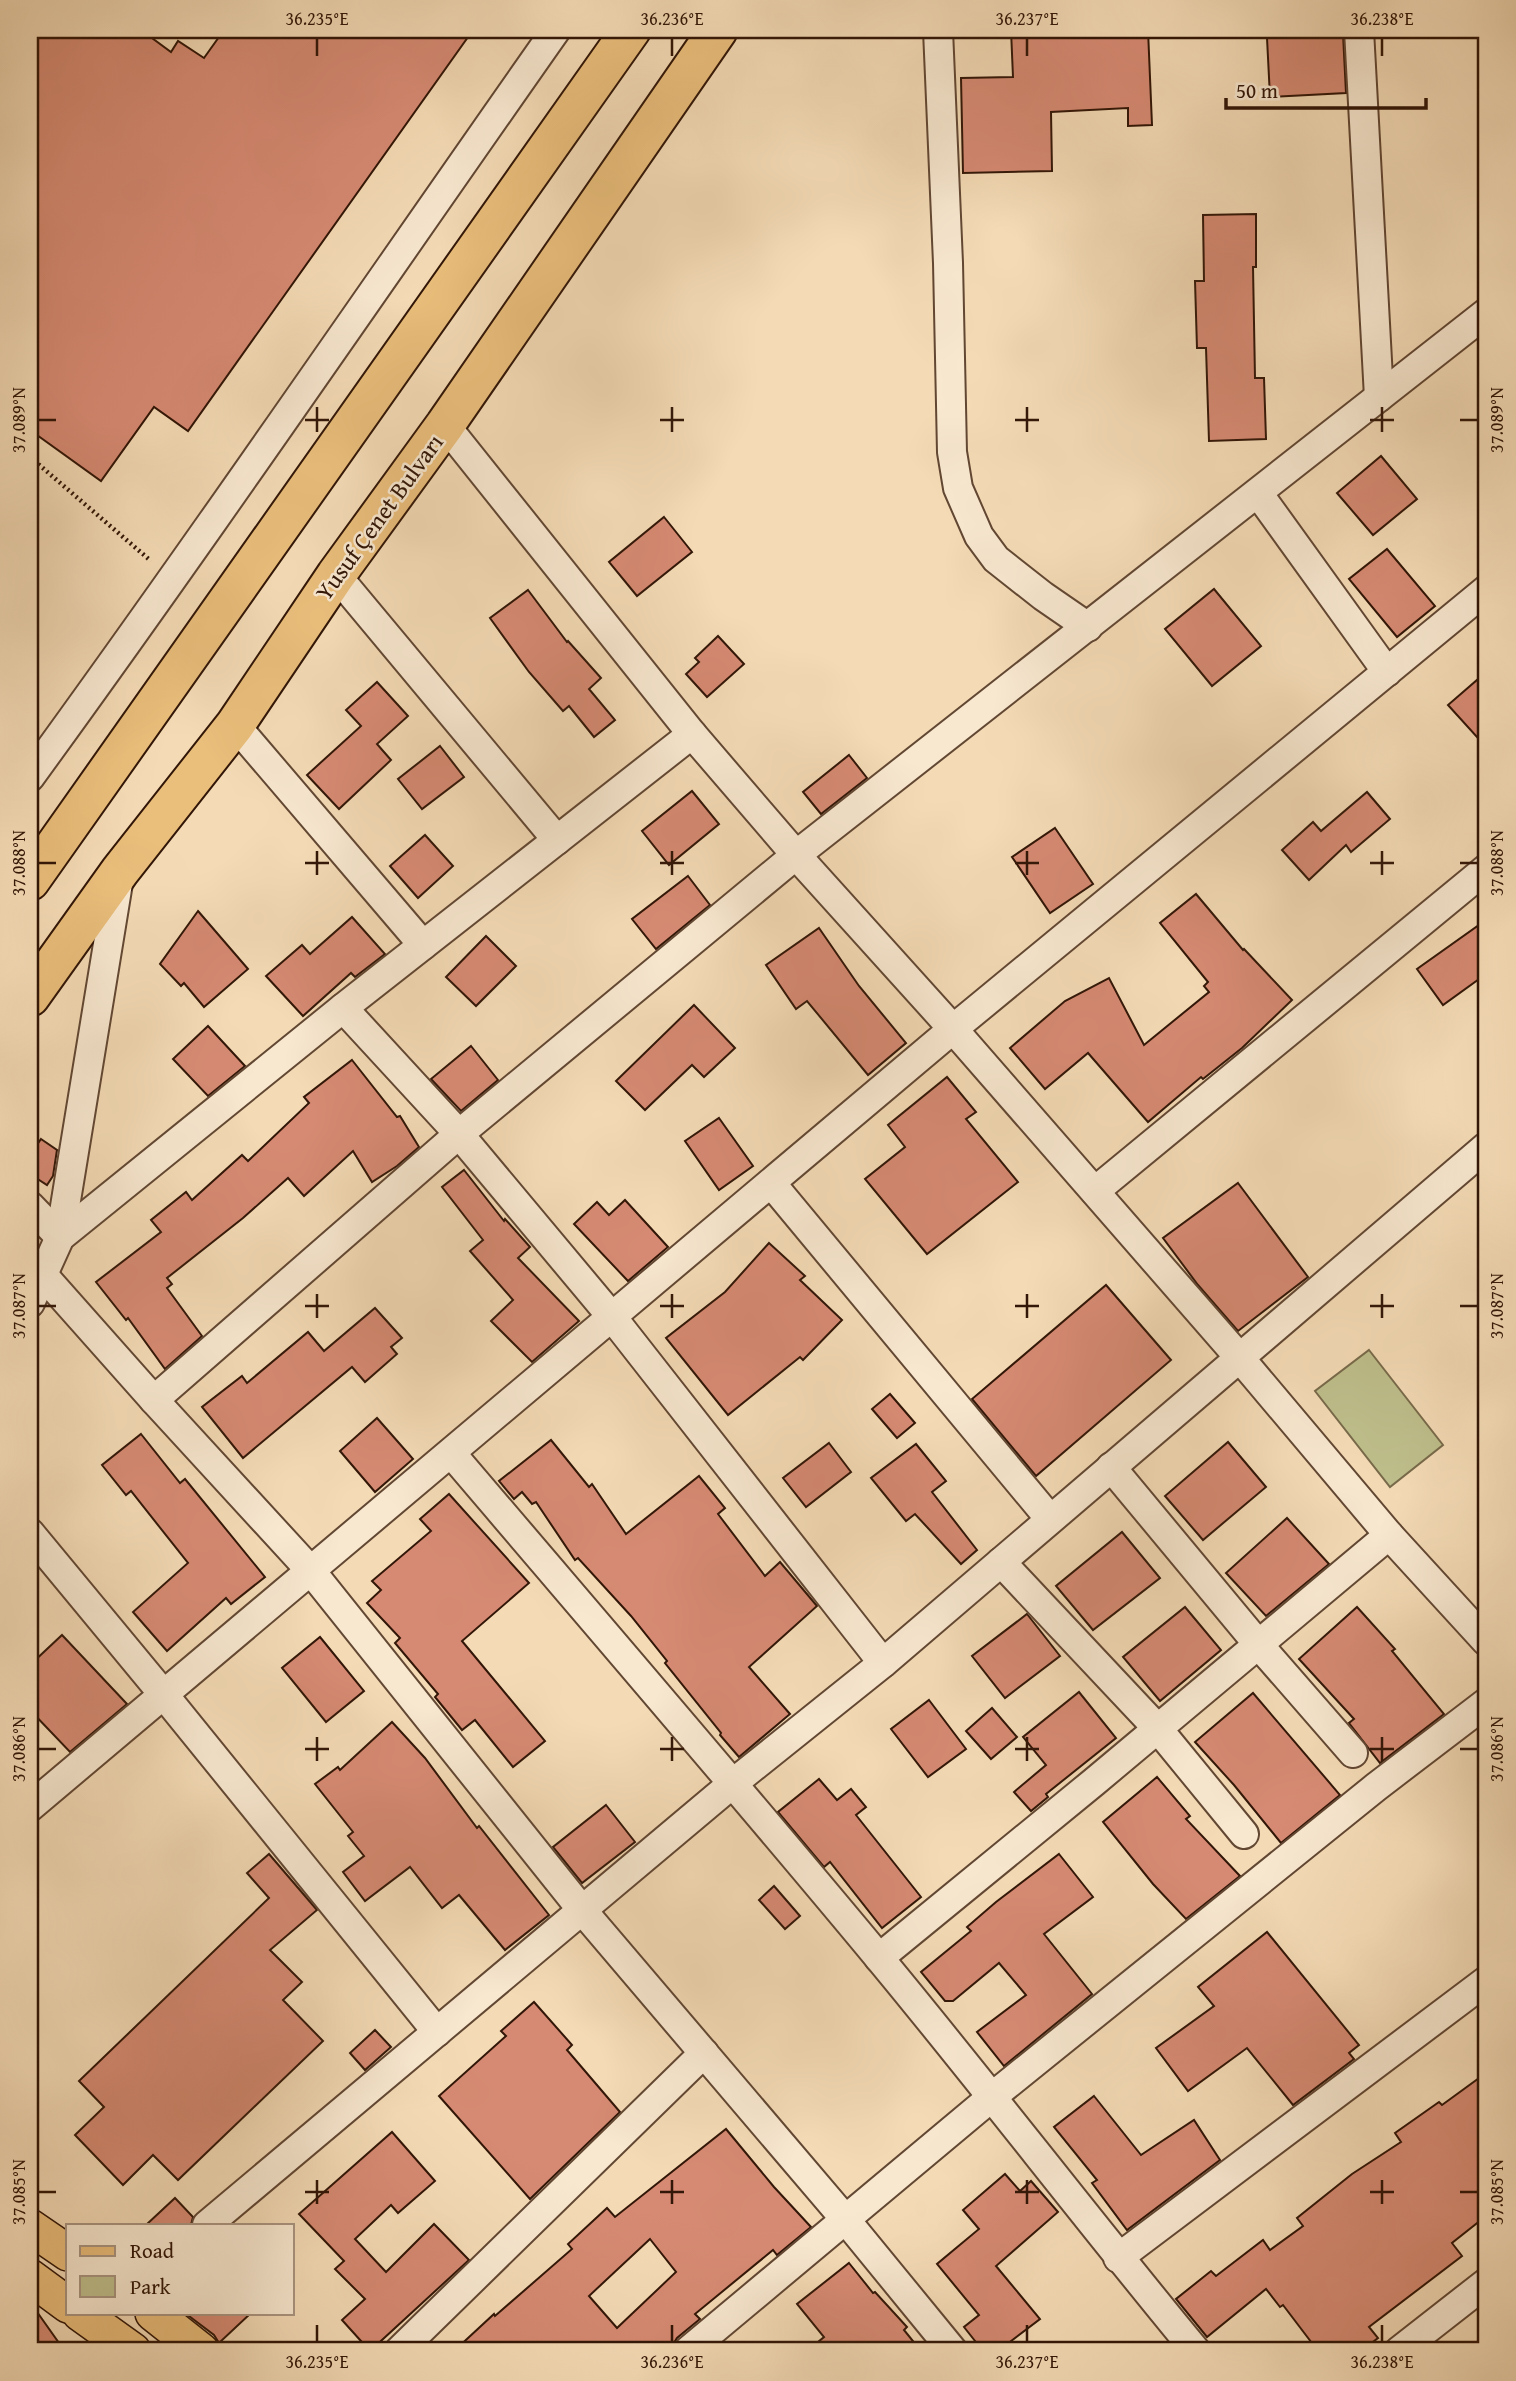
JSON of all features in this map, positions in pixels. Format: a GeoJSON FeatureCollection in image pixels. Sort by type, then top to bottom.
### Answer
{"type":"FeatureCollection","features":[{"type":"Feature","properties":{"kind":"highway"},"geometry":{"type":"LineString","coordinates":[[30,881],[631,30]]}},
{"type":"Feature","properties":{"kind":"highway","name":"Yusuf Çenet Bulvarı"},"geometry":{"type":"LineString","coordinates":[[30,997],[120,871],[235,725],[336,575],[445,425],[718,30]]}},
{"type":"Feature","properties":{"kind":"main road"},"geometry":{"type":"LineString","coordinates":[[30,2227],[66,2252]]}},
{"type":"Feature","properties":{"kind":"main road"},"geometry":{"type":"LineString","coordinates":[[30,2277],[66,2304]]}},
{"type":"Feature","properties":{"kind":"main road"},"geometry":{"type":"LineString","coordinates":[[81,2314],[133,2351]]}},
{"type":"Feature","properties":{"kind":"main road"},"geometry":{"type":"LineString","coordinates":[[154,2314],[201,2351]]}},
{"type":"Feature","properties":{"kind":"street"},"geometry":{"type":"LineString","coordinates":[[30,777],[173,580],[340,336],[556,30]]}},
{"type":"Feature","properties":{"kind":"street"},"geometry":{"type":"LineString","coordinates":[[938,30],[948,263],[952,452],[958,488],[979,536],[996,559],[1087,626]]}},
{"type":"Feature","properties":{"kind":"street"},"geometry":{"type":"LineString","coordinates":[[1359,30],[1379,397]]}},
{"type":"Feature","properties":{"kind":"street"},"geometry":{"type":"LineString","coordinates":[[154,1400],[459,1134],[796,855],[1486,313]]}},
{"type":"Feature","properties":{"kind":"street"},"geometry":{"type":"LineString","coordinates":[[445,425],[692,734],[1095,1191],[1389,1535],[1486,1641]]}},
{"type":"Feature","properties":{"kind":"street"},"geometry":{"type":"LineString","coordinates":[[1258,493],[1387,672]]}},
{"type":"Feature","properties":{"kind":"street"},"geometry":{"type":"LineString","coordinates":[[336,575],[558,840]]}},
{"type":"Feature","properties":{"kind":"street"},"geometry":{"type":"LineString","coordinates":[[30,1807],[953,1029],[1486,590]]}},
{"type":"Feature","properties":{"kind":"street"},"geometry":{"type":"LineString","coordinates":[[235,725],[423,945]]}},
{"type":"Feature","properties":{"kind":"street"},"geometry":{"type":"LineString","coordinates":[[61,1237],[343,1008],[692,734]]}},
{"type":"Feature","properties":{"kind":"street"},"geometry":{"type":"LineString","coordinates":[[1095,1191],[1486,869]]}},
{"type":"Feature","properties":{"kind":"street"},"geometry":{"type":"LineString","coordinates":[[30,1303],[61,1237],[120,871]]}},
{"type":"Feature","properties":{"kind":"street"},"geometry":{"type":"LineString","coordinates":[[343,1008],[459,1134],[612,1317],[883,1663]]}},
{"type":"Feature","properties":{"kind":"street"},"geometry":{"type":"LineString","coordinates":[[208,2224],[732,1784],[883,1663],[1486,1147]]}},
{"type":"Feature","properties":{"kind":"street"},"geometry":{"type":"LineString","coordinates":[[771,1183],[1049,1520]]}},
{"type":"Feature","properties":{"kind":"street"},"geometry":{"type":"LineString","coordinates":[[30,1206],[61,1237]]}},
{"type":"Feature","properties":{"kind":"street"},"geometry":{"type":"LineString","coordinates":[[43,1275],[311,1571],[582,1910],[845,2219],[953,2351]]}},
{"type":"Feature","properties":{"kind":"street"},"geometry":{"type":"LineString","coordinates":[[451,1453],[879,1958],[993,2096],[1118,2258],[1196,2351]]}},
{"type":"Feature","properties":{"kind":"street"},"geometry":{"type":"LineString","coordinates":[[1111,1467],[1258,1644],[1353,1753]]}},
{"type":"Feature","properties":{"kind":"street"},"geometry":{"type":"LineString","coordinates":[[30,1532],[437,2032]]}},
{"type":"Feature","properties":{"kind":"street"},"geometry":{"type":"LineString","coordinates":[[879,1958],[1389,1535]]}},
{"type":"Feature","properties":{"kind":"street"},"geometry":{"type":"LineString","coordinates":[[1001,1562],[1158,1729],[1244,1834]]}},
{"type":"Feature","properties":{"kind":"street"},"geometry":{"type":"LineString","coordinates":[[707,2345],[845,2219],[993,2096],[1376,1787],[1486,1703]]}},
{"type":"Feature","properties":{"kind":"street"},"geometry":{"type":"LineString","coordinates":[[1118,2258],[1486,1981]]}},
{"type":"Feature","properties":{"kind":"street"},"geometry":{"type":"LineString","coordinates":[[399,2351],[704,2053]]}},
{"type":"Feature","properties":{"kind":"street"},"geometry":{"type":"LineString","coordinates":[[1399,2351],[1486,2283]]}},
{"type":"Feature","properties":{"kind":"path"},"geometry":{"type":"LineString","coordinates":[[30,457],[173,580]]}},
{"type":"Feature","properties":{"kind":"green space"},"geometry":{"type":"Polygon","coordinates":[[[1369,1350],[1443,1445],[1390,1487],[1315,1391],[1369,1350]]]}},
{"type":"Feature","properties":{"kind":"building"},"geometry":{"type":"Polygon","coordinates":[[[30,30],[141,30],[171,52],[178,41],[204,58],[224,30],[473,30],[188,431],[154,407],[101,481],[30,430],[30,30]]]}},
{"type":"Feature","properties":{"kind":"building"},"geometry":{"type":"Polygon","coordinates":[[[1011,30],[1148,30],[1152,125],[1128,126],[1128,108],[1051,112],[1052,171],[963,173],[961,78],[1013,77],[1011,30]]]}},
{"type":"Feature","properties":{"kind":"building"},"geometry":{"type":"Polygon","coordinates":[[[1343,34],[1346,93],[1270,97],[1267,38],[1343,34]]]}},
{"type":"Feature","properties":{"kind":"building"},"geometry":{"type":"Polygon","coordinates":[[[1256,214],[1256,267],[1253,267],[1255,378],[1264,378],[1266,439],[1209,441],[1206,348],[1197,348],[1195,281],[1204,281],[1203,215],[1256,214]]]}},
{"type":"Feature","properties":{"kind":"building"},"geometry":{"type":"Polygon","coordinates":[[[1381,456],[1417,499],[1373,535],[1337,493],[1381,456]]]}},
{"type":"Feature","properties":{"kind":"building"},"geometry":{"type":"Polygon","coordinates":[[[664,517],[692,552],[637,596],[609,562],[664,517]]]}},
{"type":"Feature","properties":{"kind":"building"},"geometry":{"type":"Polygon","coordinates":[[[1387,549],[1435,606],[1397,637],[1349,579],[1387,549]]]}},
{"type":"Feature","properties":{"kind":"building"},"geometry":{"type":"Polygon","coordinates":[[[1214,589],[1261,646],[1212,686],[1165,629],[1214,589]]]}},
{"type":"Feature","properties":{"kind":"building"},"geometry":{"type":"Polygon","coordinates":[[[528,590],[567,642],[601,678],[589,689],[615,720],[594,737],[569,706],[563,711],[529,672],[490,618],[528,590]]]}},
{"type":"Feature","properties":{"kind":"building"},"geometry":{"type":"Polygon","coordinates":[[[718,636],[744,664],[707,697],[686,674],[699,662],[695,658],[718,636]]]}},
{"type":"Feature","properties":{"kind":"building"},"geometry":{"type":"Polygon","coordinates":[[[1477,680],[1486,690],[1486,747],[1448,705],[1477,680]]]}},
{"type":"Feature","properties":{"kind":"building"},"geometry":{"type":"Polygon","coordinates":[[[377,682],[408,716],[377,744],[391,760],[339,809],[307,775],[361,726],[346,710],[377,682]]]}},
{"type":"Feature","properties":{"kind":"building"},"geometry":{"type":"Polygon","coordinates":[[[440,746],[464,777],[422,809],[398,779],[440,746]]]}},
{"type":"Feature","properties":{"kind":"building"},"geometry":{"type":"Polygon","coordinates":[[[849,755],[867,778],[821,814],[803,792],[849,755]]]}},
{"type":"Feature","properties":{"kind":"building"},"geometry":{"type":"Polygon","coordinates":[[[692,791],[719,824],[669,865],[642,831],[692,791]]]}},
{"type":"Feature","properties":{"kind":"building"},"geometry":{"type":"Polygon","coordinates":[[[1367,792],[1390,819],[1351,852],[1346,845],[1309,880],[1282,850],[1313,822],[1321,831],[1367,792]]]}},
{"type":"Feature","properties":{"kind":"building"},"geometry":{"type":"Polygon","coordinates":[[[1055,828],[1093,884],[1050,913],[1012,857],[1055,828]]]}},
{"type":"Feature","properties":{"kind":"building"},"geometry":{"type":"Polygon","coordinates":[[[425,835],[453,866],[418,898],[390,866],[425,835]]]}},
{"type":"Feature","properties":{"kind":"building"},"geometry":{"type":"Polygon","coordinates":[[[688,876],[710,905],[656,949],[632,919],[688,876]]]}},
{"type":"Feature","properties":{"kind":"building"},"geometry":{"type":"Polygon","coordinates":[[[1196,894],[1243,950],[1292,1000],[1242,1048],[1203,1079],[1201,1077],[1148,1122],[1088,1053],[1045,1089],[1010,1048],[1065,1001],[1109,978],[1144,1045],[1209,992],[1204,986],[1208,982],[1160,923],[1196,894]]]}},
{"type":"Feature","properties":{"kind":"building"},"geometry":{"type":"Polygon","coordinates":[[[198,911],[248,969],[204,1007],[184,983],[181,986],[160,964],[198,911]]]}},
{"type":"Feature","properties":{"kind":"building"},"geometry":{"type":"Polygon","coordinates":[[[352,917],[385,954],[355,977],[351,973],[303,1016],[266,976],[302,945],[310,954],[352,917]]]}},
{"type":"Feature","properties":{"kind":"building"},"geometry":{"type":"Polygon","coordinates":[[[1486,920],[1486,974],[1443,1005],[1417,969],[1486,920]]]}},
{"type":"Feature","properties":{"kind":"building"},"geometry":{"type":"Polygon","coordinates":[[[819,928],[859,986],[906,1043],[868,1075],[807,1001],[796,1009],[766,965],[819,928]]]}},
{"type":"Feature","properties":{"kind":"building"},"geometry":{"type":"Polygon","coordinates":[[[486,936],[516,966],[476,1006],[446,977],[486,936]]]}},
{"type":"Feature","properties":{"kind":"building"},"geometry":{"type":"Polygon","coordinates":[[[694,1005],[735,1048],[704,1077],[692,1065],[645,1110],[616,1081],[694,1005]]]}},
{"type":"Feature","properties":{"kind":"building"},"geometry":{"type":"Polygon","coordinates":[[[208,1026],[245,1066],[208,1096],[173,1059],[208,1026]]]}},
{"type":"Feature","properties":{"kind":"building"},"geometry":{"type":"Polygon","coordinates":[[[471,1046],[498,1080],[461,1111],[431,1079],[471,1046]]]}},
{"type":"Feature","properties":{"kind":"building"},"geometry":{"type":"Polygon","coordinates":[[[352,1060],[397,1117],[400,1116],[419,1147],[372,1182],[353,1151],[304,1196],[288,1178],[243,1218],[167,1278],[172,1284],[167,1288],[202,1336],[165,1369],[128,1318],[126,1320],[96,1282],[161,1232],[151,1220],[186,1192],[192,1200],[242,1155],[248,1161],[309,1103],[304,1097],[352,1060]]]}},
{"type":"Feature","properties":{"kind":"building"},"geometry":{"type":"Polygon","coordinates":[[[947,1077],[976,1112],[966,1119],[1018,1182],[927,1254],[865,1179],[905,1147],[888,1125],[947,1077]]]}},
{"type":"Feature","properties":{"kind":"building"},"geometry":{"type":"Polygon","coordinates":[[[719,1118],[753,1166],[719,1190],[685,1141],[719,1118]]]}},
{"type":"Feature","properties":{"kind":"building"},"geometry":{"type":"Polygon","coordinates":[[[41,1139],[57,1150],[53,1176],[47,1185],[30,1174],[30,1155],[41,1139]]]}},
{"type":"Feature","properties":{"kind":"building"},"geometry":{"type":"Polygon","coordinates":[[[464,1170],[504,1221],[505,1219],[530,1247],[518,1258],[579,1321],[532,1362],[491,1321],[513,1300],[470,1251],[483,1240],[442,1187],[464,1170]]]}},
{"type":"Feature","properties":{"kind":"building"},"geometry":{"type":"Polygon","coordinates":[[[1238,1183],[1308,1277],[1238,1331],[1198,1285],[1163,1238],[1238,1183]]]}},
{"type":"Feature","properties":{"kind":"building"},"geometry":{"type":"Polygon","coordinates":[[[625,1200],[668,1247],[628,1281],[574,1224],[597,1202],[609,1215],[625,1200]]]}},
{"type":"Feature","properties":{"kind":"building"},"geometry":{"type":"Polygon","coordinates":[[[769,1243],[805,1276],[800,1280],[842,1320],[803,1360],[800,1357],[728,1415],[666,1338],[725,1292],[769,1243]]]}},
{"type":"Feature","properties":{"kind":"building"},"geometry":{"type":"Polygon","coordinates":[[[1106,1285],[1171,1360],[1036,1476],[972,1399],[1106,1285]]]}},
{"type":"Feature","properties":{"kind":"building"},"geometry":{"type":"Polygon","coordinates":[[[375,1308],[402,1338],[391,1347],[397,1354],[365,1382],[352,1367],[243,1458],[202,1407],[242,1376],[247,1383],[308,1332],[324,1351],[375,1308]]]}},
{"type":"Feature","properties":{"kind":"building"},"geometry":{"type":"Polygon","coordinates":[[[890,1394],[915,1423],[897,1438],[872,1409],[890,1394]]]}},
{"type":"Feature","properties":{"kind":"building"},"geometry":{"type":"Polygon","coordinates":[[[377,1418],[413,1459],[375,1492],[340,1451],[377,1418]]]}},
{"type":"Feature","properties":{"kind":"building"},"geometry":{"type":"Polygon","coordinates":[[[141,1434],[180,1483],[185,1479],[265,1577],[231,1604],[226,1598],[167,1651],[133,1612],[188,1563],[131,1491],[126,1495],[102,1465],[141,1434]]]}},
{"type":"Feature","properties":{"kind":"building"},"geometry":{"type":"Polygon","coordinates":[[[551,1440],[589,1487],[592,1484],[626,1534],[699,1476],[725,1508],[718,1514],[765,1576],[780,1562],[817,1606],[749,1667],[790,1714],[739,1757],[631,1616],[578,1558],[575,1560],[536,1502],[532,1504],[522,1492],[514,1499],[499,1481],[551,1440]]]}},
{"type":"Feature","properties":{"kind":"building"},"geometry":{"type":"Polygon","coordinates":[[[1228,1442],[1266,1487],[1203,1540],[1165,1496],[1228,1442]]]}},
{"type":"Feature","properties":{"kind":"building"},"geometry":{"type":"Polygon","coordinates":[[[829,1443],[851,1472],[806,1507],[783,1478],[829,1443]]]}},
{"type":"Feature","properties":{"kind":"building"},"geometry":{"type":"Polygon","coordinates":[[[916,1444],[946,1481],[932,1492],[977,1550],[961,1564],[915,1514],[906,1521],[871,1478],[916,1444]]]}},
{"type":"Feature","properties":{"kind":"building"},"geometry":{"type":"Polygon","coordinates":[[[449,1494],[529,1583],[462,1641],[545,1741],[513,1767],[475,1720],[462,1730],[435,1697],[438,1694],[395,1643],[400,1638],[367,1603],[381,1590],[372,1581],[431,1531],[420,1519],[449,1494]]]}},
{"type":"Feature","properties":{"kind":"building"},"geometry":{"type":"Polygon","coordinates":[[[1287,1518],[1329,1564],[1266,1616],[1226,1573],[1287,1518]]]}},
{"type":"Feature","properties":{"kind":"building"},"geometry":{"type":"Polygon","coordinates":[[[1122,1532],[1160,1578],[1093,1630],[1056,1586],[1122,1532]]]}},
{"type":"Feature","properties":{"kind":"building"},"geometry":{"type":"Polygon","coordinates":[[[1185,1607],[1221,1650],[1160,1701],[1123,1657],[1185,1607]]]}},
{"type":"Feature","properties":{"kind":"building"},"geometry":{"type":"Polygon","coordinates":[[[1357,1607],[1395,1649],[1392,1651],[1444,1714],[1380,1763],[1349,1723],[1354,1719],[1299,1659],[1357,1607]]]}},
{"type":"Feature","properties":{"kind":"building"},"geometry":{"type":"Polygon","coordinates":[[[1027,1614],[1060,1656],[1005,1698],[972,1656],[1027,1614]]]}},
{"type":"Feature","properties":{"kind":"building"},"geometry":{"type":"Polygon","coordinates":[[[62,1635],[127,1704],[70,1752],[30,1710],[30,1665],[62,1635]]]}},
{"type":"Feature","properties":{"kind":"building"},"geometry":{"type":"Polygon","coordinates":[[[320,1637],[364,1691],[326,1722],[282,1668],[320,1637]]]}},
{"type":"Feature","properties":{"kind":"building"},"geometry":{"type":"Polygon","coordinates":[[[1079,1692],[1116,1738],[1046,1794],[1048,1797],[1031,1811],[1014,1792],[1046,1765],[1023,1737],[1079,1692]]]}},
{"type":"Feature","properties":{"kind":"building"},"geometry":{"type":"Polygon","coordinates":[[[1253,1693],[1340,1795],[1281,1843],[1195,1742],[1253,1693]]]}},
{"type":"Feature","properties":{"kind":"building"},"geometry":{"type":"Polygon","coordinates":[[[929,1700],[966,1749],[928,1777],[891,1729],[929,1700]]]}},
{"type":"Feature","properties":{"kind":"building"},"geometry":{"type":"Polygon","coordinates":[[[992,1708],[1017,1737],[991,1759],[966,1731],[992,1708]]]}},
{"type":"Feature","properties":{"kind":"building"},"geometry":{"type":"Polygon","coordinates":[[[392,1722],[425,1758],[477,1828],[479,1826],[549,1915],[505,1950],[459,1895],[442,1908],[410,1867],[365,1901],[343,1872],[364,1856],[348,1836],[353,1832],[315,1784],[338,1767],[340,1770],[392,1722]]]}},
{"type":"Feature","properties":{"kind":"building"},"geometry":{"type":"Polygon","coordinates":[[[1157,1777],[1190,1816],[1186,1819],[1240,1876],[1186,1919],[1153,1884],[1103,1822],[1157,1777]]]}},
{"type":"Feature","properties":{"kind":"building"},"geometry":{"type":"Polygon","coordinates":[[[819,1779],[837,1800],[851,1789],[866,1807],[856,1815],[921,1897],[882,1928],[830,1862],[824,1867],[778,1812],[819,1779]]]}},
{"type":"Feature","properties":{"kind":"building"},"geometry":{"type":"Polygon","coordinates":[[[606,1805],[635,1842],[582,1883],[553,1847],[606,1805]]]}},
{"type":"Feature","properties":{"kind":"building"},"geometry":{"type":"Polygon","coordinates":[[[269,1854],[317,1910],[270,1950],[302,1982],[283,2000],[323,2041],[178,2180],[153,2155],[123,2185],[75,2135],[104,2107],[79,2081],[269,1898],[247,1873],[269,1854]]]}},
{"type":"Feature","properties":{"kind":"building"},"geometry":{"type":"Polygon","coordinates":[[[1059,1854],[1093,1897],[1044,1934],[1092,1994],[1004,2066],[977,2032],[1026,1995],[999,1963],[953,2001],[945,2001],[921,1972],[971,1931],[967,1927],[996,1902],[1059,1854]]]}},
{"type":"Feature","properties":{"kind":"building"},"geometry":{"type":"Polygon","coordinates":[[[774,1886],[800,1916],[785,1929],[759,1900],[774,1886]]]}},
{"type":"Feature","properties":{"kind":"building"},"geometry":{"type":"Polygon","coordinates":[[[1267,1932],[1359,2045],[1349,2053],[1354,2059],[1293,2105],[1247,2048],[1188,2091],[1156,2048],[1214,2006],[1198,1987],[1267,1932]]]}},
{"type":"Feature","properties":{"kind":"building"},"geometry":{"type":"Polygon","coordinates":[[[534,2002],[572,2045],[567,2050],[620,2112],[530,2199],[439,2096],[506,2036],[501,2031],[534,2002]]]}},
{"type":"Feature","properties":{"kind":"building"},"geometry":{"type":"Polygon","coordinates":[[[375,2030],[391,2047],[365,2070],[350,2053],[375,2030]]]}},
{"type":"Feature","properties":{"kind":"building"},"geometry":{"type":"Polygon","coordinates":[[[1486,2073],[1486,2216],[1452,2243],[1462,2256],[1369,2327],[1378,2338],[1361,2351],[1318,2351],[1283,2305],[1280,2307],[1266,2289],[1207,2337],[1176,2299],[1211,2271],[1216,2276],[1263,2240],[1270,2250],[1303,2226],[1297,2218],[1352,2174],[1401,2142],[1395,2133],[1439,2102],[1442,2105],[1486,2073]]]}},
{"type":"Feature","properties":{"kind":"building"},"geometry":{"type":"Polygon","coordinates":[[[1094,2096],[1141,2155],[1194,2120],[1220,2160],[1127,2230],[1092,2183],[1097,2180],[1054,2127],[1094,2096]]]}},
{"type":"Feature","properties":{"kind":"building"},"geometry":{"type":"Polygon","coordinates":[[[726,2129],[811,2227],[777,2255],[773,2250],[695,2314],[700,2319],[677,2338],[669,2351],[454,2351],[572,2249],[568,2244],[607,2208],[615,2217],[726,2129]],[[650,2239],[589,2296],[617,2328],[676,2272],[650,2239]]]}},
{"type":"Feature","properties":{"kind":"building"},"geometry":{"type":"Polygon","coordinates":[[[392,2132],[435,2181],[398,2213],[391,2205],[355,2239],[386,2272],[434,2224],[469,2260],[370,2351],[342,2320],[365,2299],[335,2269],[344,2261],[299,2214],[392,2132]]]}},
{"type":"Feature","properties":{"kind":"building"},"geometry":{"type":"Polygon","coordinates":[[[1005,2174],[1020,2191],[1031,2181],[1058,2212],[996,2266],[1040,2319],[998,2351],[983,2351],[964,2327],[979,2315],[937,2264],[979,2229],[963,2210],[1005,2174]]]}},
{"type":"Feature","properties":{"kind":"building"},"geometry":{"type":"Polygon","coordinates":[[[175,2198],[193,2217],[191,2224],[147,2224],[175,2198]]]}},
{"type":"Feature","properties":{"kind":"building"},"geometry":{"type":"Polygon","coordinates":[[[849,2263],[873,2293],[875,2292],[907,2327],[904,2330],[921,2351],[807,2351],[824,2337],[797,2304],[849,2263]]]}},
{"type":"Feature","properties":{"kind":"building"},"geometry":{"type":"Polygon","coordinates":[[[30,2302],[59,2343],[47,2351],[30,2351],[30,2302]]]}},
{"type":"Feature","properties":{"kind":"building"},"geometry":{"type":"Polygon","coordinates":[[[186,2314],[250,2314],[219,2343],[214,2335],[186,2314]]]}}]}
